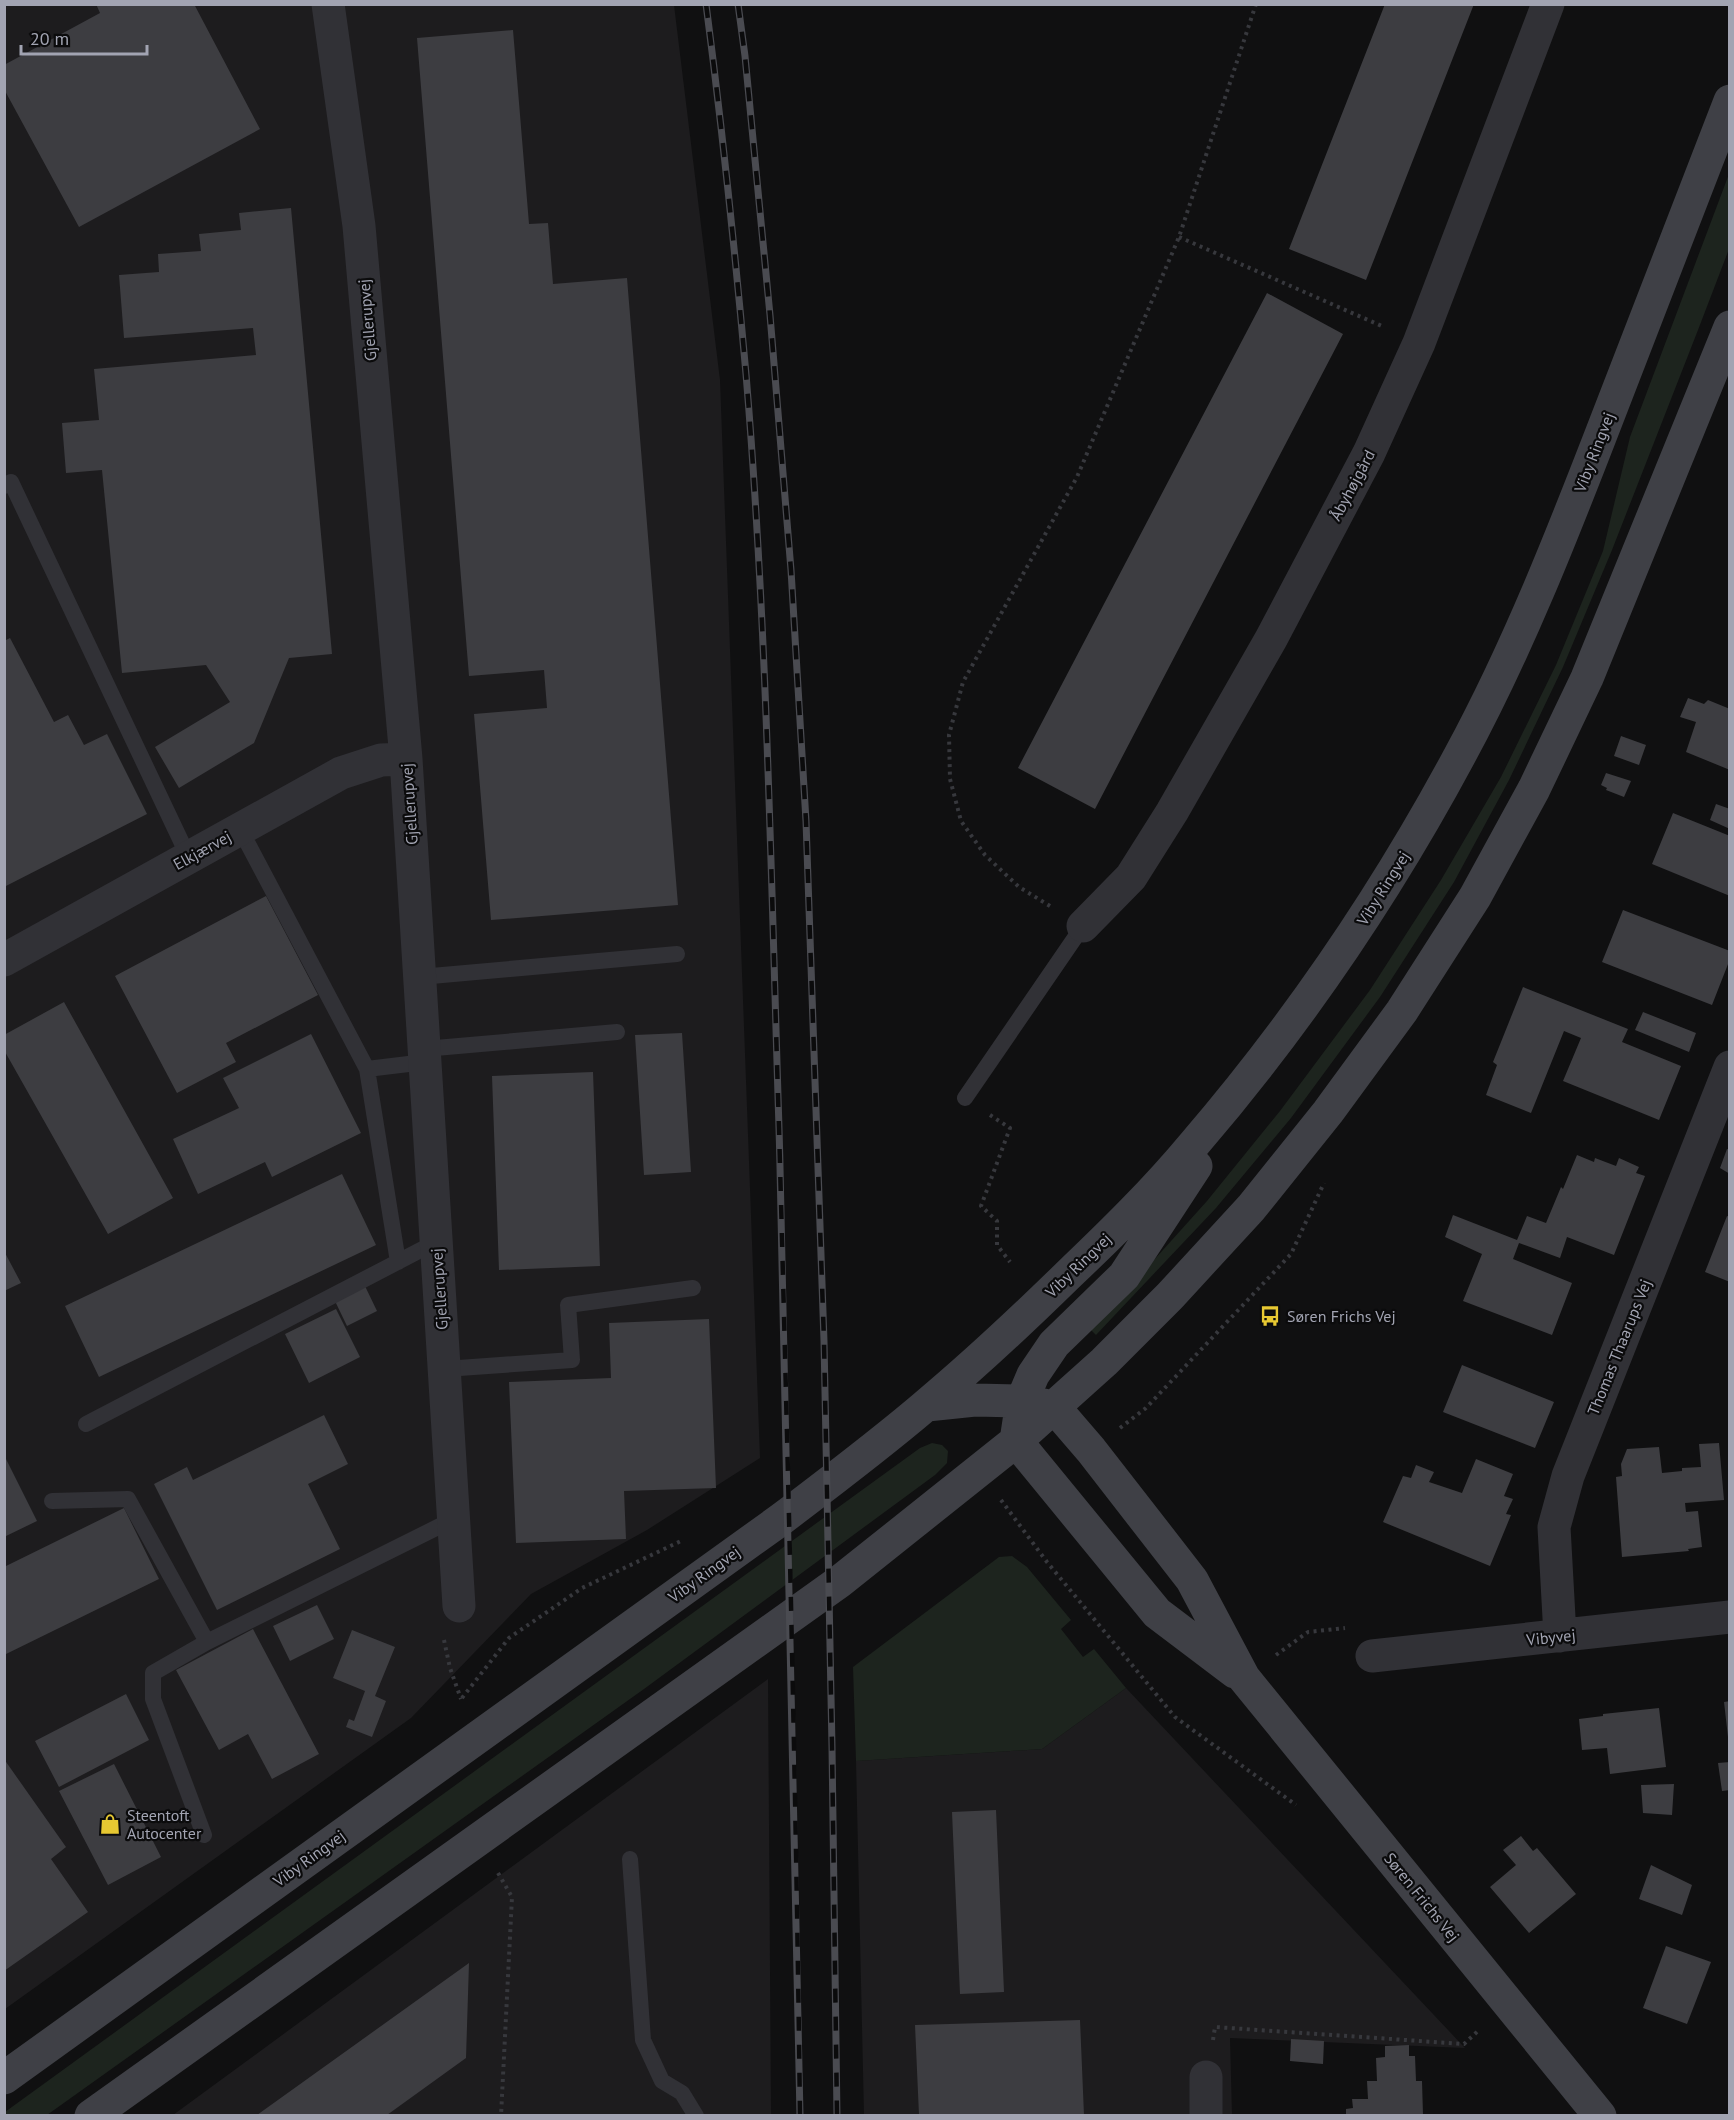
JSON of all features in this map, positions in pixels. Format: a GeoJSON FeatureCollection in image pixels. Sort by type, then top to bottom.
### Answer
{"type":"FeatureCollection","features":[{"type":"Feature","properties":{"kind":"main road","name":"Viby Ringvej"},"geometry":{"type":"LineString","coordinates":[[4,2078],[780,1520],[853,1465],[927,1405],[1045,1298],[1114,1231],[1192,1147],[1268,1055],[1341,956],[1461,754],[1565,527],[1730,101]]}},
{"type":"Feature","properties":{"kind":"main road"},"geometry":{"type":"LineString","coordinates":[[91,2115],[839,1582],[1016,1441],[1104,1362],[1170,1296],[1251,1208],[1328,1112],[1402,1011],[1475,897],[1534,789],[1587,678],[1730,327]]}},
{"type":"Feature","properties":{"kind":"main road"},"geometry":{"type":"LineString","coordinates":[[1016,1441],[1022,1401],[1033,1375],[1054,1344],[1124,1276],[1268,1055]]}},
{"type":"Feature","properties":{"kind":"main road"},"geometry":{"type":"LineString","coordinates":[[927,1405],[975,1400],[1022,1401],[1054,1407]]}},
{"type":"Feature","properties":{"kind":"main road","name":"Søren Frichs Vej"},"geometry":{"type":"LineString","coordinates":[[1054,1407],[1091,1450],[1192,1580],[1244,1678],[1600,2115]]}},
{"type":"Feature","properties":{"kind":"main road","name":"Søren Frichs Vej"},"geometry":{"type":"LineString","coordinates":[[1016,1441],[1157,1613],[1244,1678]]}},
{"type":"Feature","properties":{"kind":"street","name":"Gjellerupvej"},"geometry":{"type":"LineString","coordinates":[[328,4],[358,226],[406,759],[459,1606]]}},
{"type":"Feature","properties":{"kind":"street","name":"Åbyhøjgård"},"geometry":{"type":"LineString","coordinates":[[1083,926],[1131,877],[1172,812],[1271,639],[1369,453],[1419,343],[1548,4]]}},
{"type":"Feature","properties":{"kind":"street","name":"Elkjærvej"},"geometry":{"type":"LineString","coordinates":[[4,960],[341,773],[381,760],[406,759]]}},
{"type":"Feature","properties":{"kind":"street","name":"Thomas Thaarups Vej"},"geometry":{"type":"LineString","coordinates":[[1560,1636],[1554,1527],[1568,1476],[1730,1067]]}},
{"type":"Feature","properties":{"kind":"street","name":"Vibyvej"},"geometry":{"type":"LineString","coordinates":[[1372,1656],[1730,1617]]}},
{"type":"Feature","properties":{"kind":"street"},"geometry":{"type":"LineString","coordinates":[[1206,2077],[1206,2115]]}},
{"type":"Feature","properties":{"kind":"lane"},"geometry":{"type":"LineString","coordinates":[[4,486],[11,482],[189,858]]}},
{"type":"Feature","properties":{"kind":"lane"},"geometry":{"type":"LineString","coordinates":[[240,829],[367,1069],[398,1262]]}},
{"type":"Feature","properties":{"kind":"lane"},"geometry":{"type":"LineString","coordinates":[[965,1098],[1083,926]]}},
{"type":"Feature","properties":{"kind":"lane"},"geometry":{"type":"LineString","coordinates":[[420,977],[676,954]]}},
{"type":"Feature","properties":{"kind":"lane"},"geometry":{"type":"LineString","coordinates":[[367,1069],[425,1056],[617,1032]]}},
{"type":"Feature","properties":{"kind":"lane"},"geometry":{"type":"LineString","coordinates":[[87,1424],[436,1242]]}},
{"type":"Feature","properties":{"kind":"lane"},"geometry":{"type":"LineString","coordinates":[[445,1370],[572,1360],[568,1305],[693,1288]]}},
{"type":"Feature","properties":{"kind":"lane"},"geometry":{"type":"LineString","coordinates":[[52,1501],[128,1499],[207,1642]]}},
{"type":"Feature","properties":{"kind":"lane"},"geometry":{"type":"LineString","coordinates":[[204,1835],[153,1699],[153,1673],[207,1642],[454,1519]]}},
{"type":"Feature","properties":{"kind":"lane"},"geometry":{"type":"LineString","coordinates":[[630,1859],[643,2040],[662,2081],[682,2093],[696,2115]]}},
{"type":"Feature","properties":{"kind":"path"},"geometry":{"type":"LineString","coordinates":[[1083,926],[1019,887],[985,855],[961,821],[950,779],[949,735],[963,682],[1077,477],[1179,237],[1256,4]]}},
{"type":"Feature","properties":{"kind":"path"},"geometry":{"type":"LineString","coordinates":[[1179,237],[1419,343]]}},
{"type":"Feature","properties":{"kind":"path"},"geometry":{"type":"LineString","coordinates":[[965,1098],[1010,1128],[981,1206],[997,1221],[997,1245],[1010,1262]]}},
{"type":"Feature","properties":{"kind":"path"},"geometry":{"type":"LineString","coordinates":[[1091,1450],[1146,1407],[1291,1254]]}},
{"type":"Feature","properties":{"kind":"path"},"geometry":{"type":"LineString","coordinates":[[979,1471],[1047,1562],[1175,1717],[1289,1802],[1299,1807]]}},
{"type":"Feature","properties":{"kind":"path"},"geometry":{"type":"LineString","coordinates":[[1244,1678],[1308,1632],[1368,1625],[1372,1656]]}},
{"type":"Feature","properties":{"kind":"path"},"geometry":{"type":"LineString","coordinates":[[478,1838],[512,1897],[501,2115]]}},
{"type":"Feature","properties":{"kind":"path"},"geometry":{"type":"LineString","coordinates":[[1206,2077],[1215,2027],[1464,2044],[1508,2003]]}},
{"type":"Feature","properties":{"kind":"shaded area"},"geometry":{"type":"Polygon","coordinates":[[[5,5],[674,5],[720,380],[760,1458],[647,1530],[531,1594],[411,1718],[5,2009],[5,5]]]}},
{"type":"Feature","properties":{"kind":"shaded area"},"geometry":{"type":"Polygon","coordinates":[[[1729,174],[1729,249],[1698,330],[1612,550],[1563,667],[1509,780],[1454,882],[1380,997],[1291,1118],[1216,1208],[1096,1335],[1087,1326],[1136,1280],[1207,1201],[1280,1111],[1370,990],[1441,880],[1501,777],[1556,665],[1603,551],[1630,437],[1729,174]]]}},
{"type":"Feature","properties":{"kind":"shaded area"},"geometry":{"type":"Polygon","coordinates":[[[932,1443],[942,1445],[948,1451],[947,1463],[935,1475],[644,1689],[47,2115],[5,2115],[5,2112],[920,1448],[932,1443]]]}},
{"type":"Feature","properties":{"kind":"shaded area"},"geometry":{"type":"Polygon","coordinates":[[[1012,1556],[1027,1567],[1071,1620],[1061,1629],[1083,1657],[1094,1649],[1126,1688],[1042,1749],[856,1761],[853,1667],[999,1557],[1012,1556]]]}},
{"type":"Feature","properties":{"kind":"shaded area"},"geometry":{"type":"Polygon","coordinates":[[[768,1679],[771,2115],[173,2115],[768,1679]]]}},
{"type":"Feature","properties":{"kind":"shaded area"},"geometry":{"type":"Polygon","coordinates":[[[1126,1688],[1465,2048],[1230,2038],[1232,2115],[864,2115],[856,1761],[1042,1749],[1126,1688]]]}},
{"type":"Feature","properties":{"kind":"building"},"geometry":{"type":"Polygon","coordinates":[[[96,4],[194,4],[260,129],[79,227],[4,89],[4,65],[100,13],[96,4]]]}},
{"type":"Feature","properties":{"kind":"building"},"geometry":{"type":"Polygon","coordinates":[[[1385,4],[1474,4],[1366,280],[1289,249],[1385,4]]]}},
{"type":"Feature","properties":{"kind":"building"},"geometry":{"type":"Polygon","coordinates":[[[513,30],[529,224],[548,223],[553,284],[627,278],[678,905],[491,920],[474,714],[547,708],[544,670],[469,676],[417,38],[513,30]]]}},
{"type":"Feature","properties":{"kind":"building"},"geometry":{"type":"Polygon","coordinates":[[[291,208],[332,654],[289,658],[254,743],[179,788],[155,747],[230,702],[206,665],[122,673],[102,470],[66,473],[62,423],[99,420],[94,369],[256,355],[253,328],[124,338],[119,275],[159,272],[158,254],[201,251],[199,234],[241,230],[239,213],[291,208]]]}},
{"type":"Feature","properties":{"kind":"building"},"geometry":{"type":"Polygon","coordinates":[[[1267,293],[1343,334],[1095,809],[1018,768],[1267,293]]]}},
{"type":"Feature","properties":{"kind":"building"},"geometry":{"type":"Polygon","coordinates":[[[10,638],[54,722],[68,715],[84,745],[107,734],[147,814],[4,887],[4,641],[10,638]]]}},
{"type":"Feature","properties":{"kind":"building"},"geometry":{"type":"Polygon","coordinates":[[[1688,698],[1704,704],[1708,700],[1730,709],[1730,770],[1686,752],[1696,722],[1680,717],[1688,698]]]}},
{"type":"Feature","properties":{"kind":"building"},"geometry":{"type":"Polygon","coordinates":[[[1621,736],[1646,745],[1639,765],[1614,756],[1621,736]]]}},
{"type":"Feature","properties":{"kind":"building"},"geometry":{"type":"Polygon","coordinates":[[[1606,773],[1631,781],[1624,797],[1606,790],[1607,788],[1601,785],[1606,773]]]}},
{"type":"Feature","properties":{"kind":"building"},"geometry":{"type":"Polygon","coordinates":[[[1716,804],[1730,809],[1730,829],[1710,820],[1716,804]]]}},
{"type":"Feature","properties":{"kind":"building"},"geometry":{"type":"Polygon","coordinates":[[[1673,813],[1730,836],[1730,896],[1652,864],[1673,813]]]}},
{"type":"Feature","properties":{"kind":"building"},"geometry":{"type":"Polygon","coordinates":[[[266,896],[318,995],[226,1043],[236,1062],[177,1093],[115,976],[266,896]]]}},
{"type":"Feature","properties":{"kind":"building"},"geometry":{"type":"Polygon","coordinates":[[[1623,910],[1730,951],[1730,959],[1712,1005],[1602,962],[1623,910]]]}},
{"type":"Feature","properties":{"kind":"building"},"geometry":{"type":"Polygon","coordinates":[[[1523,987],[1628,1029],[1622,1042],[1681,1066],[1659,1120],[1563,1081],[1581,1038],[1564,1031],[1531,1113],[1486,1095],[1497,1065],[1493,1062],[1523,987]]]}},
{"type":"Feature","properties":{"kind":"building"},"geometry":{"type":"Polygon","coordinates":[[[64,1002],[173,1198],[108,1234],[4,1050],[4,1035],[64,1002]]]}},
{"type":"Feature","properties":{"kind":"building"},"geometry":{"type":"Polygon","coordinates":[[[1643,1012],[1696,1033],[1689,1052],[1635,1030],[1643,1012]]]}},
{"type":"Feature","properties":{"kind":"building"},"geometry":{"type":"Polygon","coordinates":[[[682,1033],[691,1172],[644,1175],[635,1035],[682,1033]]]}},
{"type":"Feature","properties":{"kind":"building"},"geometry":{"type":"Polygon","coordinates":[[[311,1034],[361,1133],[272,1177],[265,1162],[198,1194],[173,1139],[239,1108],[223,1078],[311,1034]]]}},
{"type":"Feature","properties":{"kind":"building"},"geometry":{"type":"Polygon","coordinates":[[[593,1072],[600,1266],[499,1270],[492,1076],[593,1072]]]}},
{"type":"Feature","properties":{"kind":"building"},"geometry":{"type":"Polygon","coordinates":[[[1727,1149],[1730,1150],[1730,1174],[1720,1168],[1727,1149]]]}},
{"type":"Feature","properties":{"kind":"building"},"geometry":{"type":"Polygon","coordinates":[[[1577,1155],[1594,1162],[1595,1158],[1616,1166],[1619,1158],[1639,1167],[1636,1173],[1645,1176],[1614,1255],[1567,1237],[1560,1258],[1519,1243],[1513,1259],[1572,1283],[1552,1335],[1463,1301],[1482,1254],[1445,1237],[1453,1215],[1517,1240],[1527,1216],[1546,1223],[1577,1155]]]}},
{"type":"Feature","properties":{"kind":"building"},"geometry":{"type":"Polygon","coordinates":[[[342,1174],[376,1245],[99,1377],[65,1306],[342,1174]]]}},
{"type":"Feature","properties":{"kind":"building"},"geometry":{"type":"Polygon","coordinates":[[[1727,1216],[1730,1217],[1730,1282],[1705,1272],[1727,1216]]]}},
{"type":"Feature","properties":{"kind":"building"},"geometry":{"type":"Polygon","coordinates":[[[4,1251],[21,1283],[4,1291],[4,1251]]]}},
{"type":"Feature","properties":{"kind":"building"},"geometry":{"type":"Polygon","coordinates":[[[364,1284],[377,1311],[347,1326],[334,1299],[364,1284]]]}},
{"type":"Feature","properties":{"kind":"building"},"geometry":{"type":"Polygon","coordinates":[[[336,1309],[360,1357],[309,1383],[285,1334],[336,1309]]]}},
{"type":"Feature","properties":{"kind":"building"},"geometry":{"type":"Polygon","coordinates":[[[709,1319],[716,1488],[624,1491],[626,1539],[516,1543],[509,1382],[611,1378],[609,1323],[709,1319]]]}},
{"type":"Feature","properties":{"kind":"building"},"geometry":{"type":"Polygon","coordinates":[[[1462,1365],[1554,1402],[1535,1448],[1443,1412],[1462,1365]]]}},
{"type":"Feature","properties":{"kind":"building"},"geometry":{"type":"Polygon","coordinates":[[[324,1415],[348,1464],[308,1484],[340,1549],[217,1610],[154,1484],[187,1467],[193,1480],[324,1415]]]}},
{"type":"Feature","properties":{"kind":"building"},"geometry":{"type":"Polygon","coordinates":[[[1719,1443],[1724,1500],[1685,1503],[1686,1512],[1698,1511],[1702,1547],[1688,1549],[1689,1551],[1622,1557],[1616,1477],[1622,1476],[1621,1464],[1627,1449],[1659,1447],[1662,1473],[1682,1471],[1682,1468],[1701,1467],[1699,1444],[1719,1443]]]}},
{"type":"Feature","properties":{"kind":"building"},"geometry":{"type":"Polygon","coordinates":[[[4,1455],[37,1521],[4,1537],[4,1455]]]}},
{"type":"Feature","properties":{"kind":"building"},"geometry":{"type":"Polygon","coordinates":[[[1476,1459],[1513,1474],[1504,1496],[1513,1499],[1506,1514],[1511,1515],[1490,1566],[1383,1522],[1403,1476],[1411,1478],[1416,1465],[1434,1472],[1429,1482],[1462,1493],[1476,1459]]]}},
{"type":"Feature","properties":{"kind":"building"},"geometry":{"type":"Polygon","coordinates":[[[124,1508],[159,1579],[4,1655],[4,1567],[124,1508]]]}},
{"type":"Feature","properties":{"kind":"building"},"geometry":{"type":"Polygon","coordinates":[[[317,1605],[334,1639],[290,1661],[273,1626],[317,1605]]]}},
{"type":"Feature","properties":{"kind":"building"},"geometry":{"type":"Polygon","coordinates":[[[253,1629],[319,1754],[272,1779],[248,1734],[219,1750],[176,1670],[253,1629]]]}},
{"type":"Feature","properties":{"kind":"building"},"geometry":{"type":"Polygon","coordinates":[[[352,1630],[395,1647],[375,1696],[386,1701],[372,1737],[346,1727],[349,1719],[354,1721],[365,1691],[333,1678],[352,1630]]]}},
{"type":"Feature","properties":{"kind":"building"},"geometry":{"type":"Polygon","coordinates":[[[126,1694],[149,1740],[59,1787],[35,1741],[126,1694]]]}},
{"type":"Feature","properties":{"kind":"building"},"geometry":{"type":"Polygon","coordinates":[[[1730,1701],[1730,1737],[1728,1737],[1724,1702],[1730,1701]]]}},
{"type":"Feature","properties":{"kind":"building"},"geometry":{"type":"Polygon","coordinates":[[[1659,1708],[1666,1767],[1610,1774],[1607,1748],[1582,1750],[1579,1719],[1659,1708]]]}},
{"type":"Feature","properties":{"kind":"building"},"geometry":{"type":"Polygon","coordinates":[[[4,1759],[66,1847],[51,1859],[88,1912],[4,1971],[4,1759]]]}},
{"type":"Feature","properties":{"kind":"building"},"geometry":{"type":"Polygon","coordinates":[[[1730,1762],[1730,1790],[1722,1791],[1718,1763],[1730,1762]]]}},
{"type":"Feature","properties":{"kind":"building","name":"Steentoft Autocenter"},"geometry":{"type":"Polygon","coordinates":[[[114,1764],[161,1857],[108,1885],[59,1791],[114,1764]]]}},
{"type":"Feature","properties":{"kind":"building"},"geometry":{"type":"Polygon","coordinates":[[[1674,1784],[1672,1815],[1643,1813],[1641,1785],[1674,1784]]]}},
{"type":"Feature","properties":{"kind":"building"},"geometry":{"type":"Polygon","coordinates":[[[996,1810],[1004,1992],[960,1994],[952,1812],[996,1810]]]}},
{"type":"Feature","properties":{"kind":"building"},"geometry":{"type":"Polygon","coordinates":[[[1521,1836],[1533,1851],[1537,1848],[1576,1894],[1529,1933],[1490,1887],[1516,1865],[1503,1850],[1521,1836]]]}},
{"type":"Feature","properties":{"kind":"building"},"geometry":{"type":"Polygon","coordinates":[[[1651,1865],[1692,1885],[1682,1915],[1639,1899],[1651,1865]]]}},
{"type":"Feature","properties":{"kind":"building"},"geometry":{"type":"Polygon","coordinates":[[[1666,1946],[1711,1962],[1687,2024],[1643,2008],[1666,1946]]]}},
{"type":"Feature","properties":{"kind":"building"},"geometry":{"type":"Polygon","coordinates":[[[469,1963],[466,2058],[387,2115],[257,2115],[469,1963]]]}},
{"type":"Feature","properties":{"kind":"building"},"geometry":{"type":"Polygon","coordinates":[[[1080,2020],[1084,2115],[919,2115],[915,2025],[1080,2020]]]}},
{"type":"Feature","properties":{"kind":"building"},"geometry":{"type":"Polygon","coordinates":[[[1291,2039],[1324,2041],[1323,2064],[1290,2061],[1291,2039]]]}},
{"type":"Feature","properties":{"kind":"building"},"geometry":{"type":"Polygon","coordinates":[[[1409,2045],[1409,2056],[1415,2056],[1416,2081],[1422,2081],[1423,2115],[1346,2115],[1346,2109],[1353,2108],[1352,2099],[1368,2099],[1367,2081],[1377,2081],[1376,2058],[1385,2057],[1385,2046],[1409,2045]]]}},
{"type":"Feature","properties":{"kind":"railway"},"geometry":{"type":"LineString","coordinates":[[706,4],[728,189],[746,374],[764,657],[786,1375],[800,2116]]}},
{"type":"Feature","properties":{"kind":"railway"},"geometry":{"type":"LineString","coordinates":[[738,4],[770,315],[791,570],[806,821],[824,1341],[837,2116]]}},
{"type":"Feature","properties":{"kind":"place","name":"Søren Frichs Vej"},"geometry":{"type":"Point","coordinates":[1270,1316]}},
{"type":"Feature","properties":{"kind":"place","name":"Steentoft Autocenter"},"geometry":{"type":"Point","coordinates":[110,1824]}}]}
